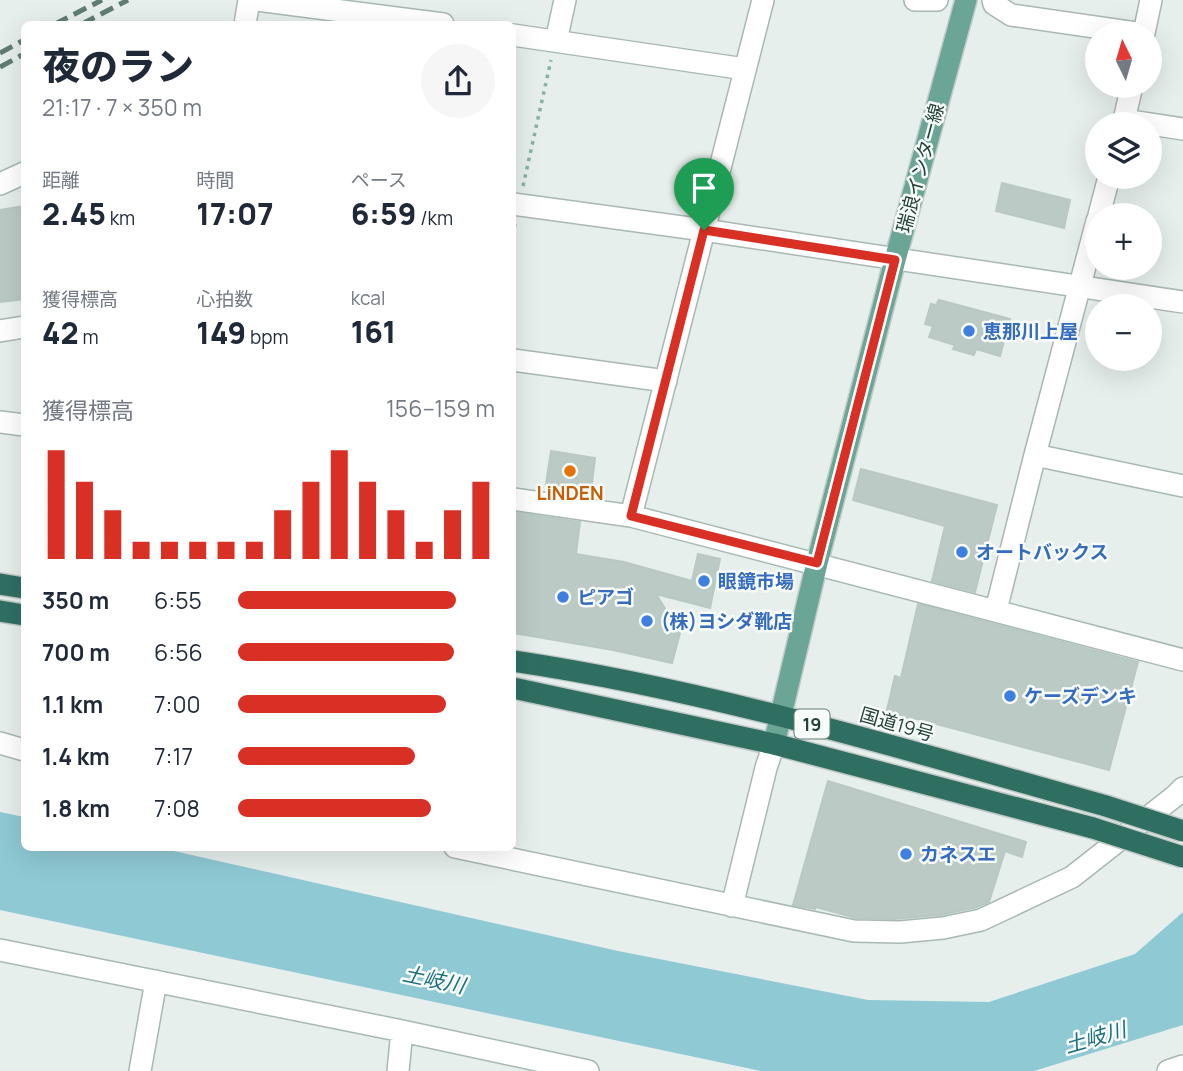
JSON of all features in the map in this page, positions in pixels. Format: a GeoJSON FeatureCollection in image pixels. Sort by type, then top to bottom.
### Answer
{"type":"FeatureCollection","features":[{"type":"Feature","properties":{"kind":"highway"},"geometry":{"type":"LineString","coordinates":[[0,584],[21,588]]}},
{"type":"Feature","properties":{"kind":"highway"},"geometry":{"type":"LineString","coordinates":[[0,611],[21,614]]}},
{"type":"Feature","properties":{"kind":"highway","name":"国道19号"},"geometry":{"type":"LineString","coordinates":[[516,662],[660,687],[781,715],[1106,806],[1183,831]]}},
{"type":"Feature","properties":{"kind":"highway","name":"19"},"geometry":{"type":"LineString","coordinates":[[516,689],[774,744],[1093,828],[1183,857]]}},
{"type":"Feature","properties":{"kind":"main road","name":"瑞浪インター線"},"geometry":{"type":"LineString","coordinates":[[774,744],[817,563],[895,260],[966,0]]}},
{"type":"Feature","properties":{"kind":"street"},"geometry":{"type":"LineString","coordinates":[[246,21],[249,0]]}},
{"type":"Feature","properties":{"kind":"street"},"geometry":{"type":"LineString","coordinates":[[257,0],[420,21]]}},
{"type":"Feature","properties":{"kind":"street"},"geometry":{"type":"LineString","coordinates":[[555,41],[565,0]]}},
{"type":"Feature","properties":{"kind":"street"},"geometry":{"type":"LineString","coordinates":[[631,516],[763,0]]}},
{"type":"Feature","properties":{"kind":"street"},"geometry":{"type":"LineString","coordinates":[[915,0],[937,0]]}},
{"type":"Feature","properties":{"kind":"street"},"geometry":{"type":"LineString","coordinates":[[993,0],[994,4],[1011,15],[1085,26]]}},
{"type":"Feature","properties":{"kind":"street"},"geometry":{"type":"LineString","coordinates":[[1147,21],[1151,0]]}},
{"type":"Feature","properties":{"kind":"street"},"geometry":{"type":"LineString","coordinates":[[516,35],[745,69]]}},
{"type":"Feature","properties":{"kind":"street"},"geometry":{"type":"LineString","coordinates":[[1162,127],[1183,129]]}},
{"type":"Feature","properties":{"kind":"street"},"geometry":{"type":"LineString","coordinates":[[0,184],[21,174]]}},
{"type":"Feature","properties":{"kind":"street"},"geometry":{"type":"LineString","coordinates":[[516,204],[1183,302]]}},
{"type":"Feature","properties":{"kind":"street"},"geometry":{"type":"LineString","coordinates":[[996,610],[1085,267]]}},
{"type":"Feature","properties":{"kind":"street"},"geometry":{"type":"LineString","coordinates":[[0,331],[21,328]]}},
{"type":"Feature","properties":{"kind":"street"},"geometry":{"type":"LineString","coordinates":[[516,360],[666,381]]}},
{"type":"Feature","properties":{"kind":"street"},"geometry":{"type":"LineString","coordinates":[[0,422],[21,425]]}},
{"type":"Feature","properties":{"kind":"street"},"geometry":{"type":"LineString","coordinates":[[1035,455],[1183,486]]}},
{"type":"Feature","properties":{"kind":"street"},"geometry":{"type":"LineString","coordinates":[[516,499],[631,516],[1183,660]]}},
{"type":"Feature","properties":{"kind":"street"},"geometry":{"type":"LineString","coordinates":[[0,743],[21,749]]}},
{"type":"Feature","properties":{"kind":"street"},"geometry":{"type":"LineString","coordinates":[[732,906],[774,744]]}},
{"type":"Feature","properties":{"kind":"street"},"geometry":{"type":"LineString","coordinates":[[474,851],[854,931],[900,932],[943,928],[981,920],[1072,877],[1183,788]]}},
{"type":"Feature","properties":{"kind":"street"},"geometry":{"type":"LineString","coordinates":[[0,950],[588,1071]]}},
{"type":"Feature","properties":{"kind":"street"},"geometry":{"type":"LineString","coordinates":[[140,1071],[156,981]]}},
{"type":"Feature","properties":{"kind":"street"},"geometry":{"type":"LineString","coordinates":[[398,1071],[401,1031]]}},
{"type":"Feature","properties":{"kind":"street"},"geometry":{"type":"LineString","coordinates":[[1168,1071],[1183,1066]]}},
{"type":"Feature","properties":{"kind":"path"},"geometry":{"type":"LineString","coordinates":[[516,204],[555,41]]}},
{"type":"Feature","properties":{"kind":"water","name":"土岐川"},"geometry":{"type":"Polygon","coordinates":[[[0,812],[21,816],[21,851],[174,851],[618,951],[868,1000],[989,1002],[1135,954],[1183,912],[1183,1025],[1034,1071],[761,1071],[0,910],[0,812]]]}},
{"type":"Feature","properties":{"kind":"building"},"geometry":{"type":"Polygon","coordinates":[[[1002,183],[1070,200],[1064,228],[996,211],[1002,183]]]}},
{"type":"Feature","properties":{"kind":"building"},"geometry":{"type":"Polygon","coordinates":[[[21,206],[21,299],[0,302],[0,210],[21,206]]]}},
{"type":"Feature","properties":{"kind":"building","name":"恵那川上屋"},"geometry":{"type":"Polygon","coordinates":[[[939,300],[1010,319],[1000,356],[976,349],[974,355],[953,349],[955,345],[929,337],[933,326],[925,324],[931,304],[936,305],[939,300]]]}},
{"type":"Feature","properties":{"kind":"building","name":"LiNDEN"},"geometry":{"type":"Polygon","coordinates":[[[551,451],[595,458],[591,491],[546,484],[551,451]]]}},
{"type":"Feature","properties":{"kind":"building","name":"オートバックス"},"geometry":{"type":"Polygon","coordinates":[[[861,469],[997,505],[975,592],[932,581],[945,526],[853,500],[861,469]]]}},
{"type":"Feature","properties":{"kind":"building","name":"ピアゴ"},"geometry":{"type":"Polygon","coordinates":[[[516,512],[580,522],[576,554],[624,562],[692,581],[698,554],[720,559],[710,608],[656,594],[680,633],[672,663],[516,634],[516,512]]]}},
{"type":"Feature","properties":{"kind":"building","name":"ケーズデンキ"},"geometry":{"type":"Polygon","coordinates":[[[918,604],[1138,662],[1109,770],[914,718],[913,722],[886,714],[895,676],[901,678],[918,604]]]}},
{"type":"Feature","properties":{"kind":"building","name":"カネスエ"},"geometry":{"type":"Polygon","coordinates":[[[828,781],[1026,842],[1022,857],[1005,851],[989,902],[941,915],[893,919],[856,918],[816,907],[793,905],[828,781]]]}},
{"type":"Feature","properties":{"kind":"railway"},"geometry":{"type":"LineString","coordinates":[[61,21],[102,0]]}},
{"type":"Feature","properties":{"kind":"railway"},"geometry":{"type":"LineString","coordinates":[[88,21],[128,0]]}},
{"type":"Feature","properties":{"kind":"railway"},"geometry":{"type":"LineString","coordinates":[[0,53],[21,42]]}},
{"type":"Feature","properties":{"kind":"railway"},"geometry":{"type":"LineString","coordinates":[[0,67],[21,56]]}},
{"type":"Feature","properties":{"kind":"place","name":"恵那川上屋"},"geometry":{"type":"Point","coordinates":[969,331]}},
{"type":"Feature","properties":{"kind":"place","name":"LiNDEN"},"geometry":{"type":"Point","coordinates":[570,471]}},
{"type":"Feature","properties":{"kind":"place","name":"オートバックス"},"geometry":{"type":"Point","coordinates":[962,552]}},
{"type":"Feature","properties":{"kind":"place","name":"眼鏡市場"},"geometry":{"type":"Point","coordinates":[704,581]}},
{"type":"Feature","properties":{"kind":"place","name":"ピアゴ"},"geometry":{"type":"Point","coordinates":[563,597]}},
{"type":"Feature","properties":{"kind":"place","name":"(株)ヨシダ靴店"},"geometry":{"type":"Point","coordinates":[647,621]}},
{"type":"Feature","properties":{"kind":"place","name":"ケーズデンキ"},"geometry":{"type":"Point","coordinates":[1010,696]}},
{"type":"Feature","properties":{"kind":"place","name":"カネスエ"},"geometry":{"type":"Point","coordinates":[906,854]}},
{"type":"Feature","properties":{"kind":"route"},"geometry":{"type":"LineString","coordinates":[[704,230],[895,260],[817,563],[631,516],[704,230]]}}]}
